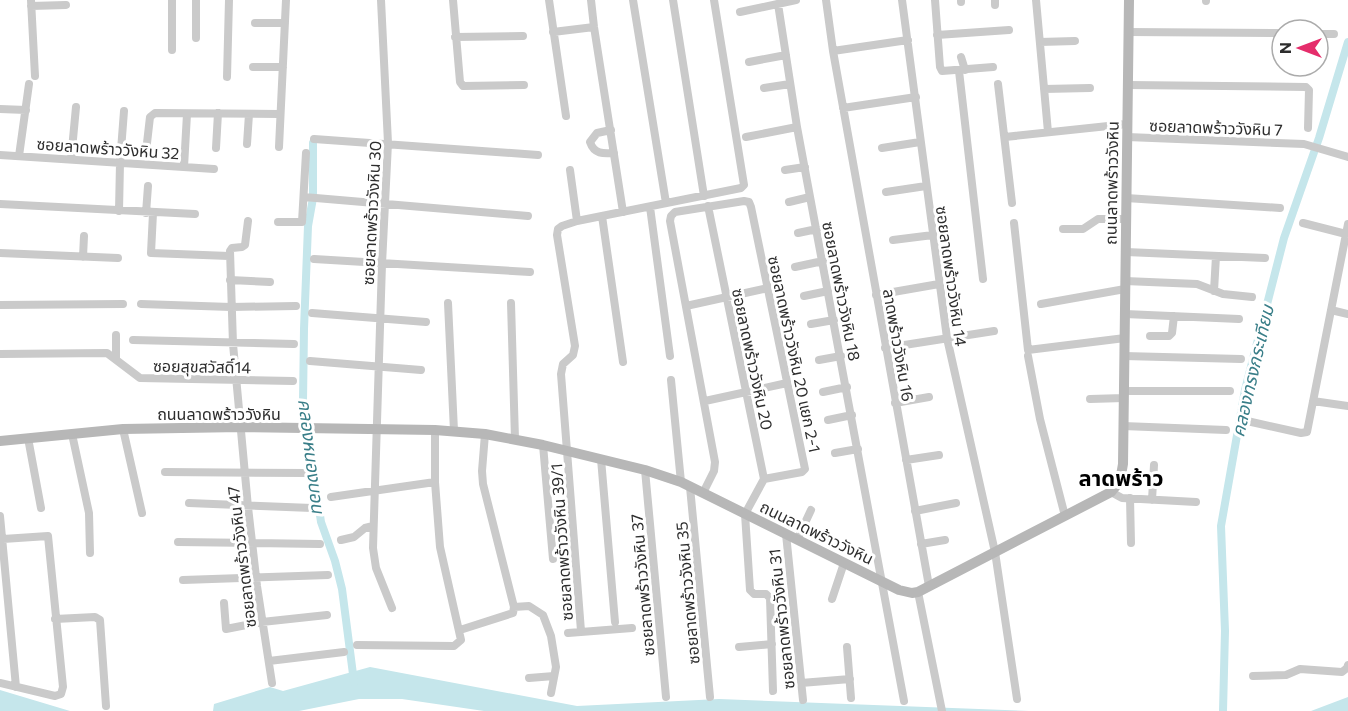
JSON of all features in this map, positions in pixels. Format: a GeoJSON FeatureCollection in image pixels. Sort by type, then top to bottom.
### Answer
{"type":"FeatureCollection","features":[{"type":"Feature","properties":{"kind":"main road","name":"ถนนลาดพร้าววังหิน"},"geometry":{"type":"LineString","coordinates":[[1111,492],[1120,480],[1123,464],[1129,0]]}},
{"type":"Feature","properties":{"kind":"main road","name":"ถนนลาดพร้าววังหิน"},"geometry":{"type":"LineString","coordinates":[[0,441],[123,429],[241,427],[377,428],[485,434],[602,459],[686,484],[905,592],[918,592]]}},
{"type":"Feature","properties":{"kind":"main road"},"geometry":{"type":"LineString","coordinates":[[918,592],[1111,492]]}},
{"type":"Feature","properties":{"kind":"street"},"geometry":{"type":"LineString","coordinates":[[172,0],[172,50]]}},
{"type":"Feature","properties":{"kind":"street"},"geometry":{"type":"LineString","coordinates":[[196,0],[196,38]]}},
{"type":"Feature","properties":{"kind":"street"},"geometry":{"type":"LineString","coordinates":[[227,77],[230,0]]}},
{"type":"Feature","properties":{"kind":"street"},"geometry":{"type":"LineString","coordinates":[[279,147],[286,0]]}},
{"type":"Feature","properties":{"kind":"street","name":"ซอยลาดพร้าววังหิน 30"},"geometry":{"type":"LineString","coordinates":[[381,0],[388,143],[373,548],[375,568],[392,608]]}},
{"type":"Feature","properties":{"kind":"street"},"geometry":{"type":"LineString","coordinates":[[453,0],[460,82],[463,86],[524,86]]}},
{"type":"Feature","properties":{"kind":"street"},"geometry":{"type":"LineString","coordinates":[[549,0],[566,116]]}},
{"type":"Feature","properties":{"kind":"street"},"geometry":{"type":"LineString","coordinates":[[591,0],[623,212]]}},
{"type":"Feature","properties":{"kind":"street"},"geometry":{"type":"LineString","coordinates":[[633,0],[666,203]]}},
{"type":"Feature","properties":{"kind":"street"},"geometry":{"type":"LineString","coordinates":[[673,0],[704,196]]}},
{"type":"Feature","properties":{"kind":"street"},"geometry":{"type":"LineString","coordinates":[[570,170],[577,221],[704,196],[741,188],[744,185],[714,0]]}},
{"type":"Feature","properties":{"kind":"street"},"geometry":{"type":"LineString","coordinates":[[740,12],[757,4],[778,4],[795,0]]}},
{"type":"Feature","properties":{"kind":"street","name":"ลาดพร้าววังหิน 16"},"geometry":{"type":"LineString","coordinates":[[826,0],[885,348],[929,586]]}},
{"type":"Feature","properties":{"kind":"street","name":"ซอยลาดพร้าววังหิน 14"},"geometry":{"type":"LineString","coordinates":[[902,0],[947,338],[995,552],[1017,699]]}},
{"type":"Feature","properties":{"kind":"street"},"geometry":{"type":"LineString","coordinates":[[935,0],[942,71],[993,67]]}},
{"type":"Feature","properties":{"kind":"street"},"geometry":{"type":"LineString","coordinates":[[1036,0],[1048,132]]}},
{"type":"Feature","properties":{"kind":"street"},"geometry":{"type":"LineString","coordinates":[[35,76],[31,3],[66,6]]}},
{"type":"Feature","properties":{"kind":"street","name":"ซอยลาดพร้าววังหิน 18"},"geometry":{"type":"LineString","coordinates":[[778,4],[797,127],[904,700]]}},
{"type":"Feature","properties":{"kind":"street"},"geometry":{"type":"LineString","coordinates":[[255,22],[285,23]]}},
{"type":"Feature","properties":{"kind":"street"},"geometry":{"type":"LineString","coordinates":[[554,32],[594,27]]}},
{"type":"Feature","properties":{"kind":"street"},"geometry":{"type":"LineString","coordinates":[[937,35],[1009,30]]}},
{"type":"Feature","properties":{"kind":"street"},"geometry":{"type":"LineString","coordinates":[[1128,32],[1270,33]]}},
{"type":"Feature","properties":{"kind":"street"},"geometry":{"type":"LineString","coordinates":[[455,37],[523,36]]}},
{"type":"Feature","properties":{"kind":"street"},"geometry":{"type":"LineString","coordinates":[[833,51],[859,43],[908,40]]}},
{"type":"Feature","properties":{"kind":"street"},"geometry":{"type":"LineString","coordinates":[[1040,42],[1074,41]]}},
{"type":"Feature","properties":{"kind":"street"},"geometry":{"type":"LineString","coordinates":[[749,62],[786,56]]}},
{"type":"Feature","properties":{"kind":"street"},"geometry":{"type":"LineString","coordinates":[[961,57],[983,279]]}},
{"type":"Feature","properties":{"kind":"street"},"geometry":{"type":"LineString","coordinates":[[253,67],[283,68]]}},
{"type":"Feature","properties":{"kind":"street"},"geometry":{"type":"LineString","coordinates":[[19,156],[28,84]]}},
{"type":"Feature","properties":{"kind":"street"},"geometry":{"type":"LineString","coordinates":[[764,88],[790,84]]}},
{"type":"Feature","properties":{"kind":"street"},"geometry":{"type":"LineString","coordinates":[[998,84],[1012,203]]}},
{"type":"Feature","properties":{"kind":"street"},"geometry":{"type":"LineString","coordinates":[[1128,86],[1306,87],[1309,90],[1308,128]]}},
{"type":"Feature","properties":{"kind":"street"},"geometry":{"type":"LineString","coordinates":[[1044,88],[1090,88]]}},
{"type":"Feature","properties":{"kind":"street"},"geometry":{"type":"LineString","coordinates":[[843,108],[916,97]]}},
{"type":"Feature","properties":{"kind":"street"},"geometry":{"type":"LineString","coordinates":[[70,160],[76,107]]}},
{"type":"Feature","properties":{"kind":"street"},"geometry":{"type":"LineString","coordinates":[[0,109],[26,110]]}},
{"type":"Feature","properties":{"kind":"street"},"geometry":{"type":"LineString","coordinates":[[119,212],[124,111]]}},
{"type":"Feature","properties":{"kind":"street"},"geometry":{"type":"LineString","coordinates":[[216,148],[219,113]]}},
{"type":"Feature","properties":{"kind":"street"},"geometry":{"type":"LineString","coordinates":[[147,142],[152,114],[279,114]]}},
{"type":"Feature","properties":{"kind":"street"},"geometry":{"type":"LineString","coordinates":[[184,166],[187,114]]}},
{"type":"Feature","properties":{"kind":"street"},"geometry":{"type":"LineString","coordinates":[[247,144],[249,114]]}},
{"type":"Feature","properties":{"kind":"street"},"geometry":{"type":"LineString","coordinates":[[1005,137],[1127,124]]}},
{"type":"Feature","properties":{"kind":"street"},"geometry":{"type":"LineString","coordinates":[[746,137],[797,127]]}},
{"type":"Feature","properties":{"kind":"street"},"geometry":{"type":"LineString","coordinates":[[610,130],[597,133],[590,142],[596,152],[614,153]]}},
{"type":"Feature","properties":{"kind":"street","name":"ซอยลาดพร้าววังหิน 7"},"geometry":{"type":"LineString","coordinates":[[1127,137],[1311,146],[1348,157]]}},
{"type":"Feature","properties":{"kind":"street"},"geometry":{"type":"LineString","coordinates":[[314,139],[538,155]]}},
{"type":"Feature","properties":{"kind":"street"},"geometry":{"type":"LineString","coordinates":[[882,147],[920,142]]}},
{"type":"Feature","properties":{"kind":"street"},"geometry":{"type":"LineString","coordinates":[[278,222],[302,222],[310,198],[306,153]]}},
{"type":"Feature","properties":{"kind":"street","name":"ซอยลาดพร้าววังหิน 32"},"geometry":{"type":"LineString","coordinates":[[0,155],[214,169]]}},
{"type":"Feature","properties":{"kind":"street"},"geometry":{"type":"LineString","coordinates":[[785,170],[805,166]]}},
{"type":"Feature","properties":{"kind":"street"},"geometry":{"type":"LineString","coordinates":[[148,186],[151,253],[229,256]]}},
{"type":"Feature","properties":{"kind":"street"},"geometry":{"type":"LineString","coordinates":[[886,192],[926,186]]}},
{"type":"Feature","properties":{"kind":"street"},"geometry":{"type":"LineString","coordinates":[[789,202],[810,197]]}},
{"type":"Feature","properties":{"kind":"street"},"geometry":{"type":"LineString","coordinates":[[310,198],[528,216]]}},
{"type":"Feature","properties":{"kind":"street"},"geometry":{"type":"LineString","coordinates":[[1126,198],[1280,208]]}},
{"type":"Feature","properties":{"kind":"street","name":"ซอยลาดพร้าววังหิน 20 แยก 2-1"},"geometry":{"type":"LineString","coordinates":[[708,206],[749,202],[768,288],[805,470],[764,478]]}},
{"type":"Feature","properties":{"kind":"street"},"geometry":{"type":"LineString","coordinates":[[0,204],[119,212],[195,214]]}},
{"type":"Feature","properties":{"kind":"street"},"geometry":{"type":"LineString","coordinates":[[703,493],[714,471],[715,462],[670,221],[675,212],[708,206]]}},
{"type":"Feature","properties":{"kind":"street","name":"ซอยลาดพร้าววังหิน 20"},"geometry":{"type":"LineString","coordinates":[[708,206],[764,478]]}},
{"type":"Feature","properties":{"kind":"street"},"geometry":{"type":"LineString","coordinates":[[650,207],[670,357]]}},
{"type":"Feature","properties":{"kind":"street"},"geometry":{"type":"LineString","coordinates":[[602,216],[623,362]]}},
{"type":"Feature","properties":{"kind":"street"},"geometry":{"type":"LineString","coordinates":[[1063,229],[1083,229],[1098,219],[1126,219]]}},
{"type":"Feature","properties":{"kind":"street"},"geometry":{"type":"LineString","coordinates":[[241,427],[233,344],[229,256],[232,248],[245,245],[248,221]]}},
{"type":"Feature","properties":{"kind":"street","name":"ซอยลาดพร้าววังหิน 39/1"},"geometry":{"type":"LineString","coordinates":[[577,221],[562,225],[557,235],[574,346],[573,355],[561,368],[581,631]]}},
{"type":"Feature","properties":{"kind":"street"},"geometry":{"type":"LineString","coordinates":[[1014,222],[1028,353],[1040,419],[1065,516]]}},
{"type":"Feature","properties":{"kind":"street"},"geometry":{"type":"LineString","coordinates":[[1303,223],[1346,234]]}},
{"type":"Feature","properties":{"kind":"street"},"geometry":{"type":"LineString","coordinates":[[1247,421],[1305,434],[1307,432],[1348,224]]}},
{"type":"Feature","properties":{"kind":"street"},"geometry":{"type":"LineString","coordinates":[[798,233],[817,229]]}},
{"type":"Feature","properties":{"kind":"street"},"geometry":{"type":"LineString","coordinates":[[893,240],[933,235]]}},
{"type":"Feature","properties":{"kind":"street"},"geometry":{"type":"LineString","coordinates":[[83,257],[84,236]]}},
{"type":"Feature","properties":{"kind":"street"},"geometry":{"type":"LineString","coordinates":[[1126,252],[1265,258]]}},
{"type":"Feature","properties":{"kind":"street"},"geometry":{"type":"LineString","coordinates":[[0,253],[118,258]]}},
{"type":"Feature","properties":{"kind":"street"},"geometry":{"type":"LineString","coordinates":[[1214,291],[1216,256]]}},
{"type":"Feature","properties":{"kind":"street"},"geometry":{"type":"LineString","coordinates":[[314,259],[530,272]]}},
{"type":"Feature","properties":{"kind":"street"},"geometry":{"type":"LineString","coordinates":[[795,267],[823,261]]}},
{"type":"Feature","properties":{"kind":"street"},"geometry":{"type":"LineString","coordinates":[[230,280],[270,282]]}},
{"type":"Feature","properties":{"kind":"street"},"geometry":{"type":"LineString","coordinates":[[876,295],[939,284]]}},
{"type":"Feature","properties":{"kind":"street"},"geometry":{"type":"LineString","coordinates":[[1041,304],[1125,285],[1197,284],[1223,294],[1252,297]]}},
{"type":"Feature","properties":{"kind":"street"},"geometry":{"type":"LineString","coordinates":[[686,306],[768,288]]}},
{"type":"Feature","properties":{"kind":"street"},"geometry":{"type":"LineString","coordinates":[[804,296],[828,291]]}},
{"type":"Feature","properties":{"kind":"street"},"geometry":{"type":"LineString","coordinates":[[448,303],[454,431]]}},
{"type":"Feature","properties":{"kind":"street"},"geometry":{"type":"LineString","coordinates":[[511,303],[515,440]]}},
{"type":"Feature","properties":{"kind":"street"},"geometry":{"type":"LineString","coordinates":[[0,305],[123,304]]}},
{"type":"Feature","properties":{"kind":"street"},"geometry":{"type":"LineString","coordinates":[[141,304],[231,307],[296,306]]}},
{"type":"Feature","properties":{"kind":"street"},"geometry":{"type":"LineString","coordinates":[[1330,310],[1348,314]]}},
{"type":"Feature","properties":{"kind":"street"},"geometry":{"type":"LineString","coordinates":[[312,314],[426,322]]}},
{"type":"Feature","properties":{"kind":"street"},"geometry":{"type":"LineString","coordinates":[[1125,314],[1239,319]]}},
{"type":"Feature","properties":{"kind":"street"},"geometry":{"type":"LineString","coordinates":[[1150,336],[1169,336],[1172,333],[1174,316]]}},
{"type":"Feature","properties":{"kind":"street"},"geometry":{"type":"LineString","coordinates":[[811,324],[834,320]]}},
{"type":"Feature","properties":{"kind":"street"},"geometry":{"type":"LineString","coordinates":[[885,348],[994,331]]}},
{"type":"Feature","properties":{"kind":"street"},"geometry":{"type":"LineString","coordinates":[[116,335],[116,359]]}},
{"type":"Feature","properties":{"kind":"street"},"geometry":{"type":"LineString","coordinates":[[1028,353],[1125,338]]}},
{"type":"Feature","properties":{"kind":"street"},"geometry":{"type":"LineString","coordinates":[[133,340],[294,344]]}},
{"type":"Feature","properties":{"kind":"street","name":"ซอยสุขสวัสดิ์14"},"geometry":{"type":"LineString","coordinates":[[0,354],[107,353],[140,378],[293,381]]}},
{"type":"Feature","properties":{"kind":"street"},"geometry":{"type":"LineString","coordinates":[[819,360],[841,356]]}},
{"type":"Feature","properties":{"kind":"street"},"geometry":{"type":"LineString","coordinates":[[1124,356],[1241,359]]}},
{"type":"Feature","properties":{"kind":"street"},"geometry":{"type":"LineString","coordinates":[[310,361],[422,370]]}},
{"type":"Feature","properties":{"kind":"street","name":"ซอยลาดพร้าววังหิน 35"},"geometry":{"type":"LineString","coordinates":[[671,380],[686,484],[710,697]]}},
{"type":"Feature","properties":{"kind":"street"},"geometry":{"type":"LineString","coordinates":[[705,401],[787,383]]}},
{"type":"Feature","properties":{"kind":"street"},"geometry":{"type":"LineString","coordinates":[[823,392],[847,387]]}},
{"type":"Feature","properties":{"kind":"street"},"geometry":{"type":"LineString","coordinates":[[1090,399],[1124,394],[1230,391]]}},
{"type":"Feature","properties":{"kind":"street"},"geometry":{"type":"LineString","coordinates":[[895,403],[929,397]]}},
{"type":"Feature","properties":{"kind":"street"},"geometry":{"type":"LineString","coordinates":[[1313,401],[1348,406]]}},
{"type":"Feature","properties":{"kind":"street"},"geometry":{"type":"LineString","coordinates":[[828,420],[852,415]]}},
{"type":"Feature","properties":{"kind":"street"},"geometry":{"type":"LineString","coordinates":[[1123,426],[1226,430]]}},
{"type":"Feature","properties":{"kind":"street","name":"ซอยลาดพร้าววังหิน 47"},"geometry":{"type":"LineString","coordinates":[[241,427],[252,544],[273,683]]}},
{"type":"Feature","properties":{"kind":"street"},"geometry":{"type":"LineString","coordinates":[[123,429],[142,513]]}},
{"type":"Feature","properties":{"kind":"street"},"geometry":{"type":"LineString","coordinates":[[357,645],[454,646],[461,640],[440,547],[435,482],[435,430]]}},
{"type":"Feature","properties":{"kind":"street"},"geometry":{"type":"LineString","coordinates":[[72,434],[89,513],[90,553]]}},
{"type":"Feature","properties":{"kind":"street"},"geometry":{"type":"LineString","coordinates":[[460,630],[511,615],[514,607],[483,484],[485,434]]}},
{"type":"Feature","properties":{"kind":"street"},"geometry":{"type":"LineString","coordinates":[[28,438],[41,508]]}},
{"type":"Feature","properties":{"kind":"street"},"geometry":{"type":"LineString","coordinates":[[543,445],[553,559]]}},
{"type":"Feature","properties":{"kind":"street"},"geometry":{"type":"LineString","coordinates":[[835,453],[858,449]]}},
{"type":"Feature","properties":{"kind":"street"},"geometry":{"type":"LineString","coordinates":[[906,460],[939,455]]}},
{"type":"Feature","properties":{"kind":"street"},"geometry":{"type":"LineString","coordinates":[[602,459],[615,622]]}},
{"type":"Feature","properties":{"kind":"street"},"geometry":{"type":"LineString","coordinates":[[1152,500],[1154,465]]}},
{"type":"Feature","properties":{"kind":"street","name":"ซอยลาดพร้าววังหิน 37"},"geometry":{"type":"LineString","coordinates":[[645,470],[666,697]]}},
{"type":"Feature","properties":{"kind":"street"},"geometry":{"type":"LineString","coordinates":[[165,472],[307,473]]}},
{"type":"Feature","properties":{"kind":"street"},"geometry":{"type":"LineString","coordinates":[[764,478],[745,514],[750,590],[754,594],[766,594],[770,598],[773,691]]}},
{"type":"Feature","properties":{"kind":"street"},"geometry":{"type":"LineString","coordinates":[[331,497],[435,482]]}},
{"type":"Feature","properties":{"kind":"street"},"geometry":{"type":"LineString","coordinates":[[1111,492],[1122,498],[1196,502]]}},
{"type":"Feature","properties":{"kind":"street"},"geometry":{"type":"LineString","coordinates":[[1130,498],[1131,543]]}},
{"type":"Feature","properties":{"kind":"street"},"geometry":{"type":"LineString","coordinates":[[189,503],[312,508]]}},
{"type":"Feature","properties":{"kind":"street"},"geometry":{"type":"LineString","coordinates":[[915,511],[956,503]]}},
{"type":"Feature","properties":{"kind":"street"},"geometry":{"type":"LineString","coordinates":[[797,540],[812,510]]}},
{"type":"Feature","properties":{"kind":"street"},"geometry":{"type":"LineString","coordinates":[[0,516],[16,687]]}},
{"type":"Feature","properties":{"kind":"street"},"geometry":{"type":"LineString","coordinates":[[341,540],[354,537],[365,528],[374,526]]}},
{"type":"Feature","properties":{"kind":"street","name":"ซอยลาดพร้าววังหิน 31"},"geometry":{"type":"LineString","coordinates":[[786,534],[803,700]]}},
{"type":"Feature","properties":{"kind":"street"},"geometry":{"type":"LineString","coordinates":[[0,683],[55,696],[62,692],[63,687],[48,536],[3,539]]}},
{"type":"Feature","properties":{"kind":"street"},"geometry":{"type":"LineString","coordinates":[[921,544],[945,540]]}},
{"type":"Feature","properties":{"kind":"street"},"geometry":{"type":"LineString","coordinates":[[178,542],[320,544]]}},
{"type":"Feature","properties":{"kind":"street"},"geometry":{"type":"LineString","coordinates":[[832,599],[844,563]]}},
{"type":"Feature","properties":{"kind":"street"},"geometry":{"type":"LineString","coordinates":[[183,580],[328,574]]}},
{"type":"Feature","properties":{"kind":"street"},"geometry":{"type":"LineString","coordinates":[[918,592],[941,707]]}},
{"type":"Feature","properties":{"kind":"street"},"geometry":{"type":"LineString","coordinates":[[224,603],[226,629],[262,622],[327,615]]}},
{"type":"Feature","properties":{"kind":"street"},"geometry":{"type":"LineString","coordinates":[[514,607],[529,606],[543,615],[551,636],[556,667],[551,693]]}},
{"type":"Feature","properties":{"kind":"street"},"geometry":{"type":"LineString","coordinates":[[55,619],[95,617],[100,620],[106,706]]}},
{"type":"Feature","properties":{"kind":"street"},"geometry":{"type":"LineString","coordinates":[[568,633],[632,628]]}},
{"type":"Feature","properties":{"kind":"street"},"geometry":{"type":"LineString","coordinates":[[739,647],[772,644]]}},
{"type":"Feature","properties":{"kind":"street"},"geometry":{"type":"LineString","coordinates":[[847,646],[851,698]]}},
{"type":"Feature","properties":{"kind":"street"},"geometry":{"type":"LineString","coordinates":[[269,661],[344,652]]}},
{"type":"Feature","properties":{"kind":"street"},"geometry":{"type":"LineString","coordinates":[[1253,676],[1286,675],[1300,669],[1342,672],[1348,665]]}},
{"type":"Feature","properties":{"kind":"street"},"geometry":{"type":"LineString","coordinates":[[529,678],[554,676]]}},
{"type":"Feature","properties":{"kind":"street"},"geometry":{"type":"LineString","coordinates":[[801,682],[850,679]]}},
{"type":"Feature","properties":{"kind":"water"},"geometry":{"type":"Polygon","coordinates":[[[370,667],[577,706],[719,699],[1029,711],[484,711],[402,699],[359,699],[299,711],[213,711],[214,704],[270,687],[283,691],[370,667]]]}},
{"type":"Feature","properties":{"kind":"water"},"geometry":{"type":"Polygon","coordinates":[[[0,690],[70,711],[0,711],[0,690]]]}},
{"type":"Feature","properties":{"kind":"water"},"geometry":{"type":"Polygon","coordinates":[[[1348,697],[1348,711],[1311,711],[1348,697]]]}},
{"type":"Feature","properties":{"kind":"waterway","name":"คลองทรงกระเทียม"},"geometry":{"type":"LineString","coordinates":[[1223,711],[1225,631],[1221,526],[1245,390],[1284,238],[1319,138],[1348,42]]}},
{"type":"Feature","properties":{"kind":"waterway","name":"คลองหนองบอน"},"geometry":{"type":"LineString","coordinates":[[313,143],[313,198],[308,226],[303,401],[321,522],[342,589],[354,682]]}},
{"type":"Feature","properties":{"kind":"district","name":"ลาดพร้าว"},"geometry":{"type":"Point","coordinates":[1121,477]}}]}
